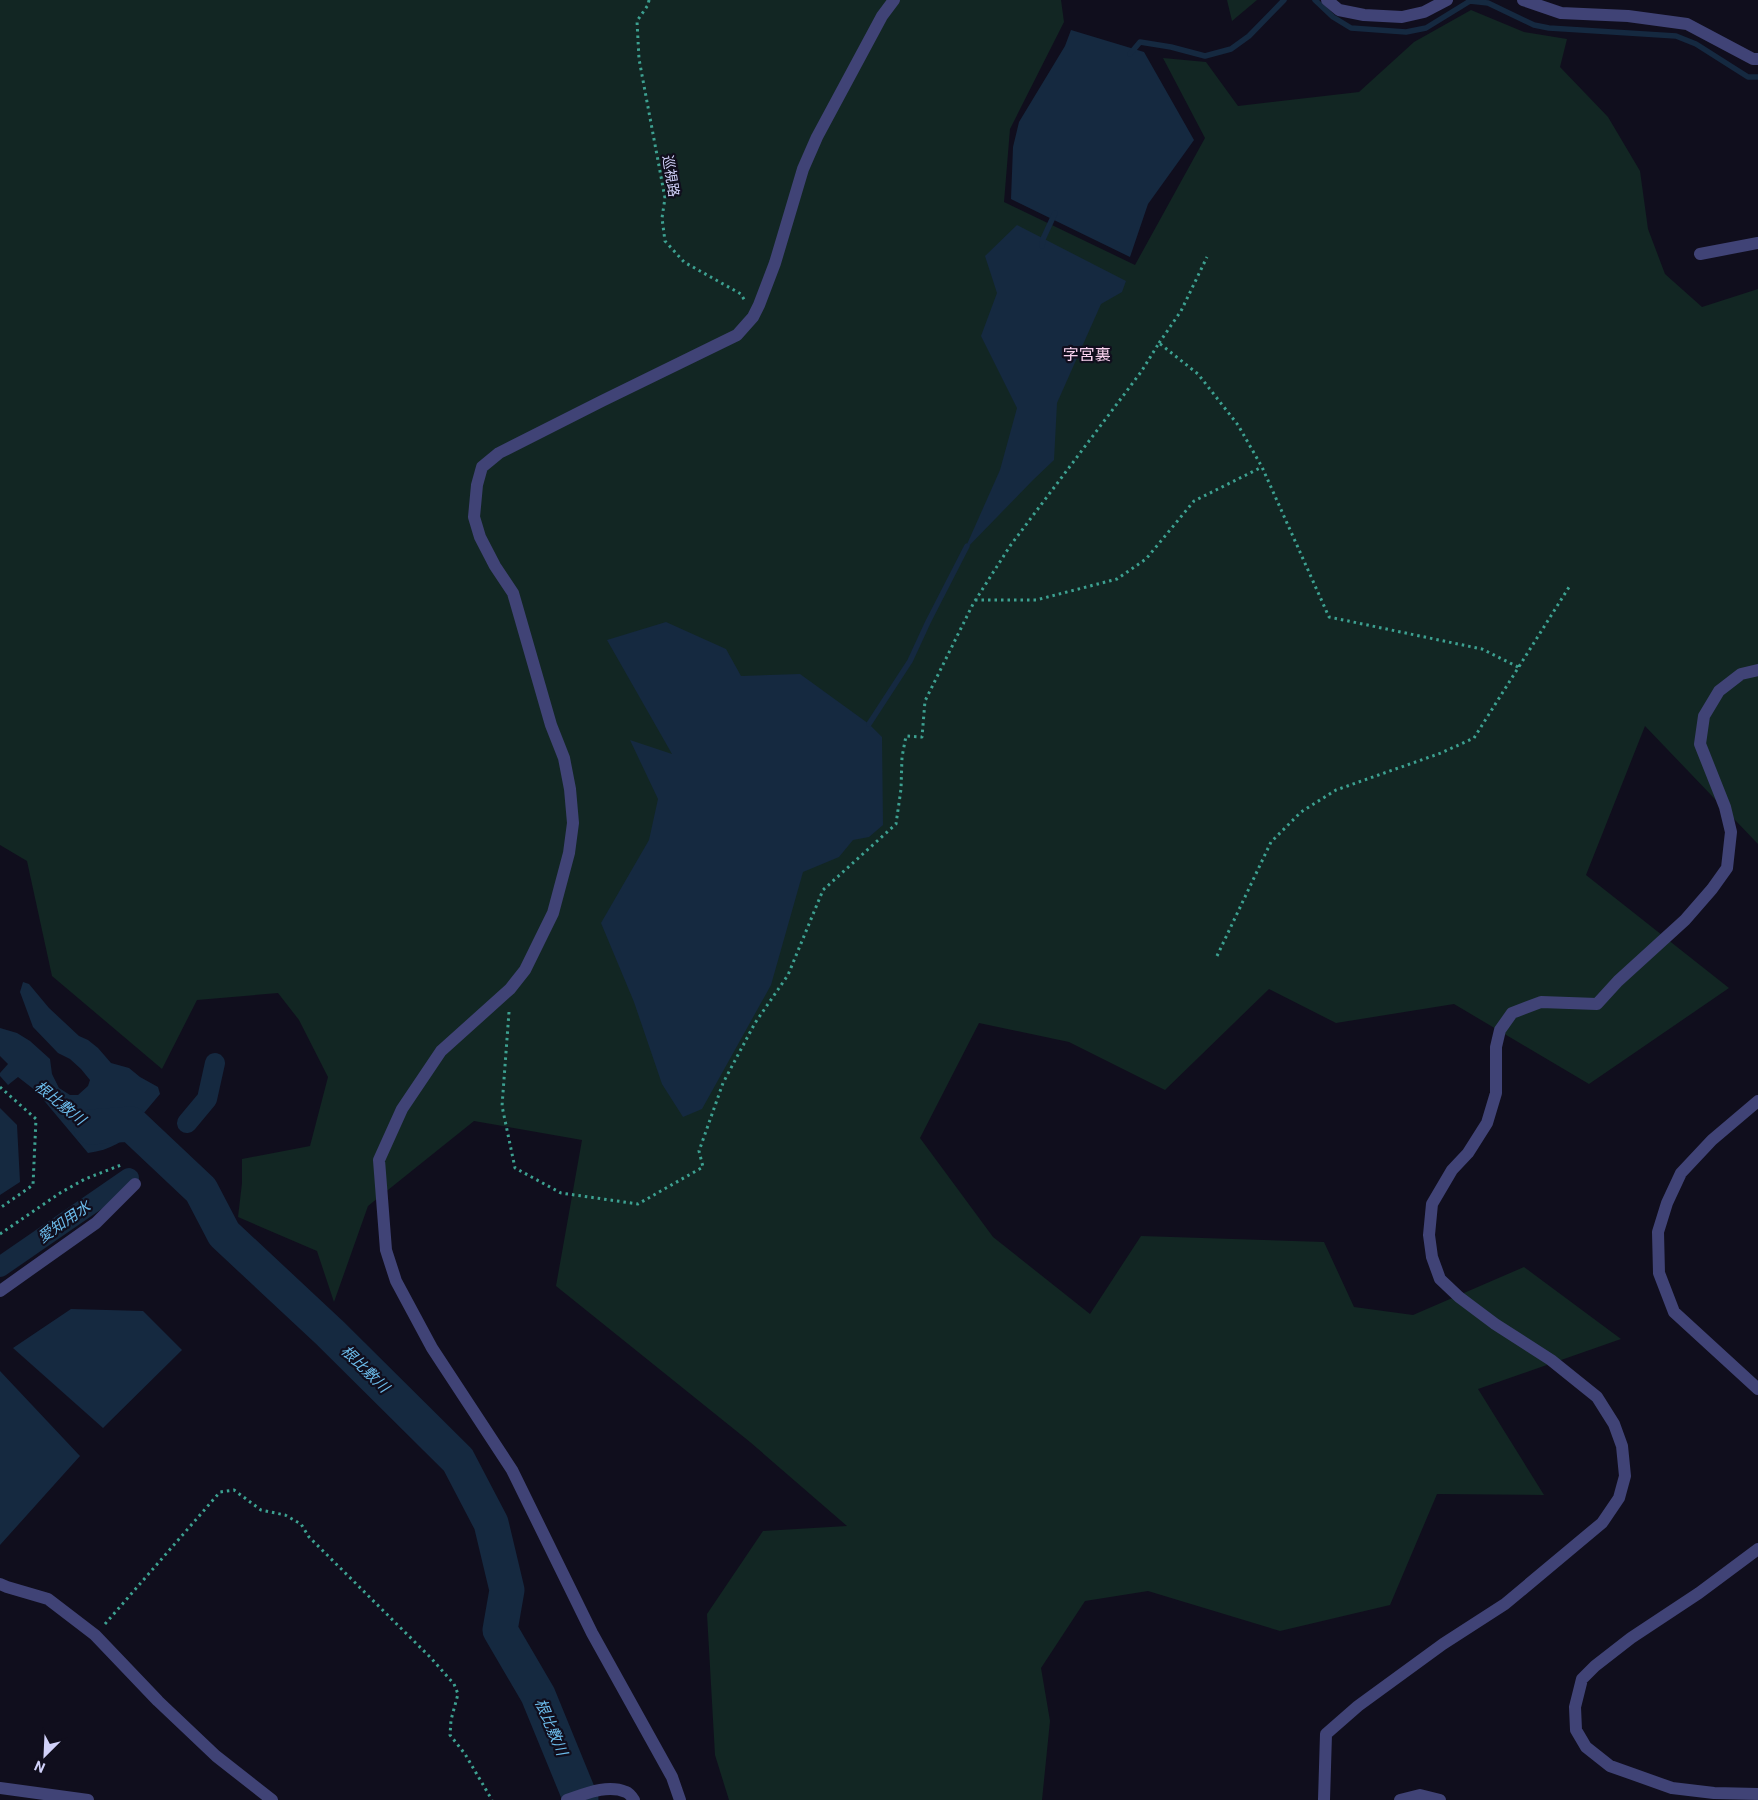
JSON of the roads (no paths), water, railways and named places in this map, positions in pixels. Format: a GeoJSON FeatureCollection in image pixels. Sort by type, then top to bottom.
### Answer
{"type":"FeatureCollection","features":[{"type":"Feature","properties":{"kind":"street"},"geometry":{"type":"LineString","coordinates":[[680,1800],[672,1777],[592,1633],[512,1470],[432,1348],[396,1281],[386,1250],[379,1160],[402,1108],[441,1051],[510,988],[525,970],[553,913],[569,853],[573,824],[570,790],[564,758],[551,725],[513,593],[480,537],[474,516],[477,485],[482,467],[500,453],[737,335],[753,317],[775,263],[804,168],[817,137],[882,16],[894,0]]}},
{"type":"Feature","properties":{"kind":"street"},"geometry":{"type":"LineString","coordinates":[[1327,0],[1338,10],[1364,15],[1402,17],[1424,12],[1447,0]]}},
{"type":"Feature","properties":{"kind":"street"},"geometry":{"type":"LineString","coordinates":[[1523,0],[1561,13],[1628,16],[1687,24],[1753,59],[1758,59]]}},
{"type":"Feature","properties":{"kind":"street"},"geometry":{"type":"LineString","coordinates":[[1700,254],[1758,243]]}},
{"type":"Feature","properties":{"kind":"street"},"geometry":{"type":"LineString","coordinates":[[1324,1800],[1326,1734],[1381,1689],[1505,1604],[1602,1524],[1619,1498],[1625,1476],[1622,1446],[1614,1424],[1597,1397],[1551,1360],[1487,1318],[1440,1279],[1432,1257],[1429,1235],[1432,1204],[1452,1170],[1468,1153],[1487,1123],[1496,1093],[1496,1047],[1500,1030],[1512,1013],[1541,1002],[1597,1004],[1618,981],[1685,920],[1712,889],[1727,868],[1731,832],[1724,807],[1700,744],[1704,716],[1719,691],[1741,674],[1758,670]]}},
{"type":"Feature","properties":{"kind":"street"},"geometry":{"type":"LineString","coordinates":[[1758,1101],[1712,1140],[1681,1173],[1667,1203],[1658,1232],[1660,1273],[1674,1312],[1758,1389]]}},
{"type":"Feature","properties":{"kind":"street"},"geometry":{"type":"LineString","coordinates":[[0,1291],[96,1223],[135,1184]]}},
{"type":"Feature","properties":{"kind":"street"},"geometry":{"type":"LineString","coordinates":[[1758,1549],[1699,1594],[1632,1638],[1595,1666],[1582,1680],[1576,1707],[1576,1730],[1586,1747],[1610,1766],[1672,1788],[1714,1793],[1758,1794]]}},
{"type":"Feature","properties":{"kind":"street"},"geometry":{"type":"LineString","coordinates":[[0,1584],[48,1599],[95,1635],[158,1701],[216,1756],[272,1800]]}},
{"type":"Feature","properties":{"kind":"street"},"geometry":{"type":"LineString","coordinates":[[0,1788],[88,1800]]}},
{"type":"Feature","properties":{"kind":"street"},"geometry":{"type":"LineString","coordinates":[[568,1800],[587,1793],[607,1789],[627,1792],[634,1800]]}},
{"type":"Feature","properties":{"kind":"street"},"geometry":{"type":"LineString","coordinates":[[1400,1800],[1420,1795],[1440,1800]]}},
{"type":"Feature","properties":{"kind":"water"},"geometry":{"type":"Polygon","coordinates":[[[1071,30],[1144,52],[1194,140],[1148,204],[1130,257],[1011,199],[1013,147],[1019,122],[1065,46],[1071,30]]]}},
{"type":"Feature","properties":{"kind":"water"},"geometry":{"type":"Polygon","coordinates":[[[1017,225],[1126,281],[1122,292],[1101,304],[1057,403],[1054,460],[964,551],[1000,470],[1017,408],[981,336],[997,293],[985,256],[1017,225]]]}},
{"type":"Feature","properties":{"kind":"water"},"geometry":{"type":"Polygon","coordinates":[[[666,622],[726,649],[741,676],[800,674],[869,724],[882,737],[883,825],[869,837],[853,840],[839,857],[803,872],[771,985],[702,1109],[683,1117],[662,1084],[634,1002],[601,923],[649,840],[658,799],[630,740],[672,754],[607,640],[666,622]]]}},
{"type":"Feature","properties":{"kind":"water"},"geometry":{"type":"Polygon","coordinates":[[[23,982],[29,984],[49,1008],[79,1036],[98,1048],[111,1063],[129,1068],[158,1087],[160,1094],[138,1120],[141,1126],[123,1140],[104,1150],[88,1153],[36,1091],[18,1077],[8,1085],[0,1076],[0,1073],[8,1064],[0,1056],[0,1028],[17,1033],[30,1041],[50,1059],[52,1074],[59,1088],[70,1095],[78,1095],[88,1086],[90,1080],[70,1059],[58,1053],[33,1027],[20,992],[23,982]]]}},
{"type":"Feature","properties":{"kind":"water"},"geometry":{"type":"Polygon","coordinates":[[[0,1108],[17,1125],[20,1182],[0,1195],[0,1108]]]}},
{"type":"Feature","properties":{"kind":"water"},"geometry":{"type":"Polygon","coordinates":[[[71,1309],[143,1311],[182,1350],[103,1428],[13,1348],[71,1309]]]}},
{"type":"Feature","properties":{"kind":"water"},"geometry":{"type":"Polygon","coordinates":[[[0,1371],[80,1456],[0,1545],[0,1371]]]}},
{"type":"Feature","properties":{"kind":"waterway"},"geometry":{"type":"LineString","coordinates":[[1130,54],[1140,42],[1171,47],[1205,56],[1231,49],[1249,36],[1284,0]]}},
{"type":"Feature","properties":{"kind":"waterway"},"geometry":{"type":"LineString","coordinates":[[1315,0],[1333,17],[1351,28],[1406,32],[1426,28],[1470,1],[1488,3],[1534,25],[1549,28],[1676,36],[1696,44],[1748,77],[1758,77]]}},
{"type":"Feature","properties":{"kind":"waterway"},"geometry":{"type":"LineString","coordinates":[[1042,246],[1043,239],[1055,213]]}},
{"type":"Feature","properties":{"kind":"waterway"},"geometry":{"type":"LineString","coordinates":[[869,724],[910,661],[967,546]]}},
{"type":"Feature","properties":{"kind":"waterway","name":"愛知用水"},"geometry":{"type":"LineString","coordinates":[[187,1123],[207,1099],[215,1063]]}},
{"type":"Feature","properties":{"kind":"waterway","name":"根比敷川"},"geometry":{"type":"LineString","coordinates":[[91,1127],[131,1124],[201,1190],[224,1234],[330,1333],[458,1460],[491,1523],[507,1590],[500,1630],[538,1695],[581,1800]]}},
{"type":"Feature","properties":{"kind":"waterway","name":"愛知用水"},"geometry":{"type":"LineString","coordinates":[[0,1267],[129,1178]]}},
{"type":"Feature","properties":{"kind":"district","name":"字宮裏"},"geometry":{"type":"Point","coordinates":[1087,354]}}]}
